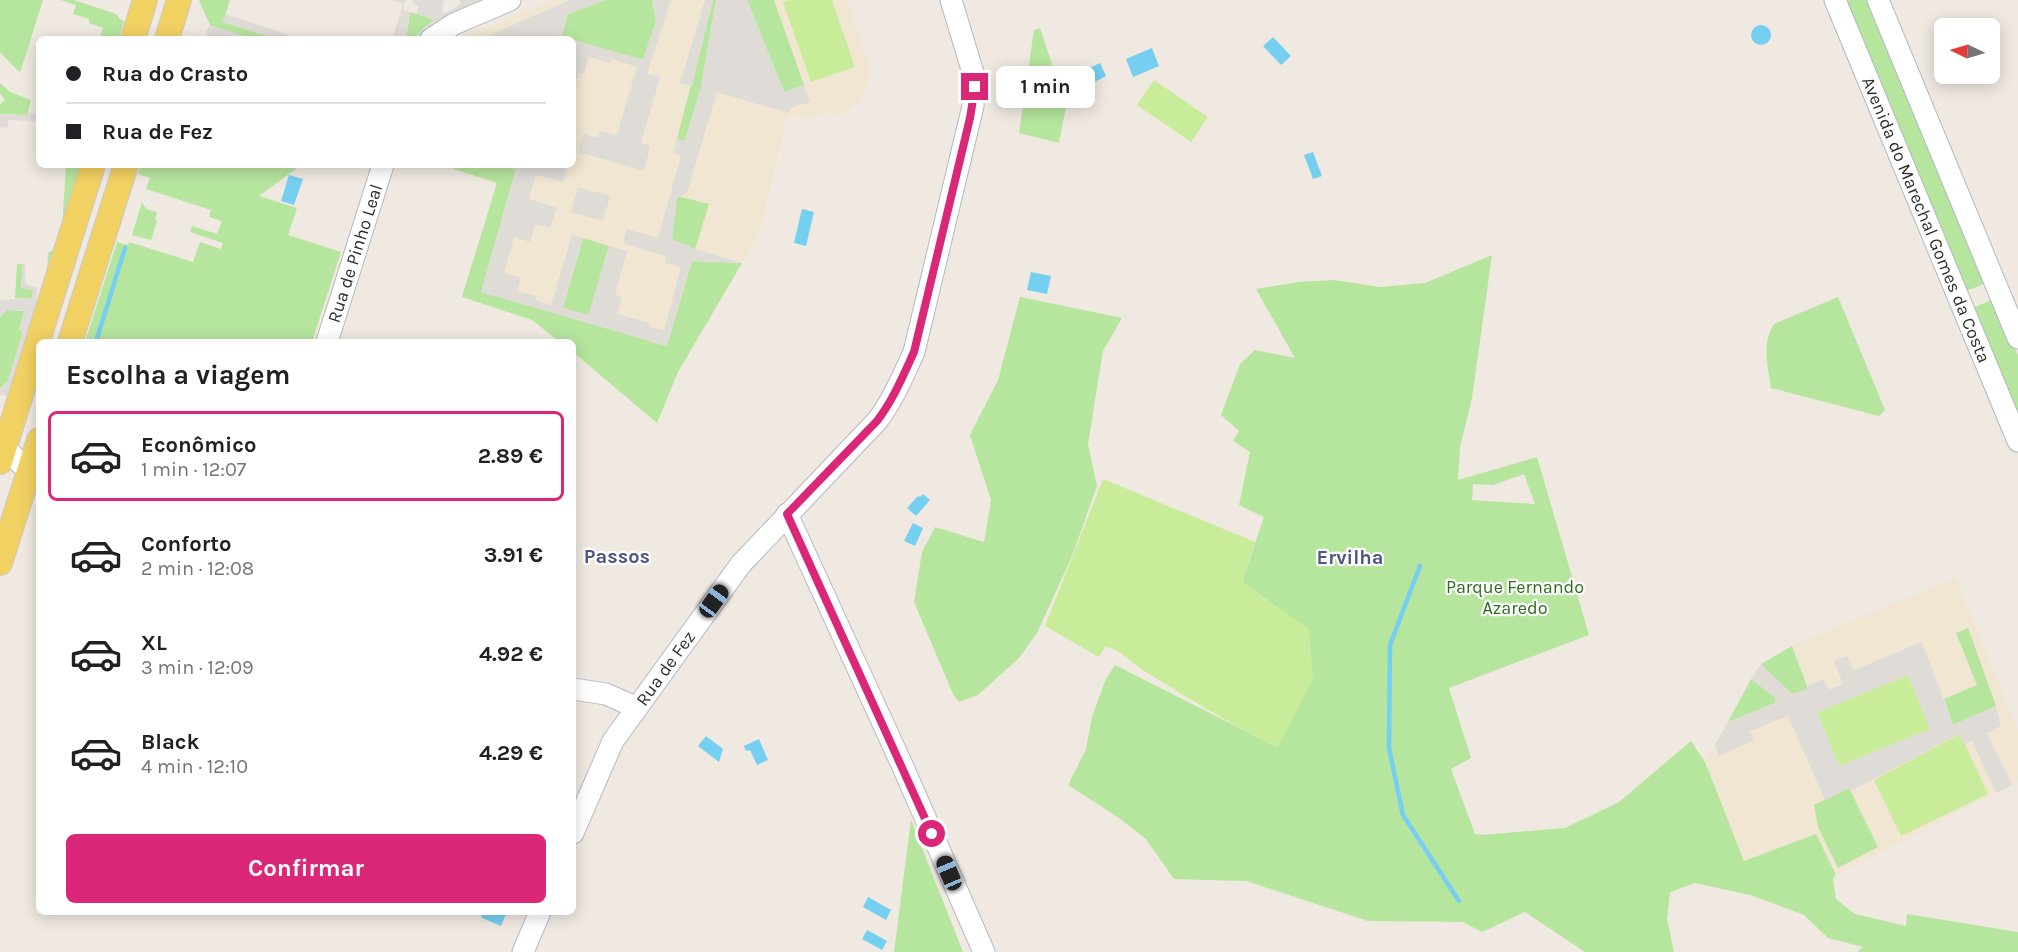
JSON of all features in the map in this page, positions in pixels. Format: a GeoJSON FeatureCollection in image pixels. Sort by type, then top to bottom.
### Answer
{"type":"FeatureCollection","features":[{"type":"Feature","properties":{"kind":"main road"},"geometry":{"type":"LineString","coordinates":[[134,36],[145,0]]}},
{"type":"Feature","properties":{"kind":"main road"},"geometry":{"type":"LineString","coordinates":[[167,36],[179,0]]}},
{"type":"Feature","properties":{"kind":"main road"},"geometry":{"type":"LineString","coordinates":[[37,339],[92,168]]}},
{"type":"Feature","properties":{"kind":"main road"},"geometry":{"type":"LineString","coordinates":[[71,339],[125,168]]}},
{"type":"Feature","properties":{"kind":"main road"},"geometry":{"type":"LineString","coordinates":[[2,448],[36,342]]}},
{"type":"Feature","properties":{"kind":"main road"},"geometry":{"type":"LineString","coordinates":[[0,563],[34,473]]}},
{"type":"Feature","properties":{"kind":"street"},"geometry":{"type":"LineString","coordinates":[[435,36],[453,24],[510,0]]}},
{"type":"Feature","properties":{"kind":"street","name":"Rua de Fez"},"geometry":{"type":"LineString","coordinates":[[576,826],[613,741],[635,707],[741,564],[877,421],[889,404],[914,352],[971,114],[975,87],[971,63],[951,0]]}},
{"type":"Feature","properties":{"kind":"street","name":"Avenida do Marechal Gomes da Costa"},"geometry":{"type":"LineString","coordinates":[[1835,0],[2018,441]]}},
{"type":"Feature","properties":{"kind":"street","name":"Avenida do Marechal Gomes da Costa"},"geometry":{"type":"LineString","coordinates":[[1878,0],[2018,339]]}},
{"type":"Feature","properties":{"kind":"street","name":"Rua de Pinho Leal"},"geometry":{"type":"LineString","coordinates":[[328,339],[382,168]]}},
{"type":"Feature","properties":{"kind":"street"},"geometry":{"type":"LineString","coordinates":[[2,448],[34,473]]}},
{"type":"Feature","properties":{"kind":"street"},"geometry":{"type":"LineString","coordinates":[[787,514],[903,767],[984,952]]}},
{"type":"Feature","properties":{"kind":"street"},"geometry":{"type":"LineString","coordinates":[[576,689],[606,694],[635,707]]}},
{"type":"Feature","properties":{"kind":"street"},"geometry":{"type":"LineString","coordinates":[[523,952],[539,915]]}},
{"type":"Feature","properties":{"kind":"shaded area"},"geometry":{"type":"Polygon","coordinates":[[[391,0],[406,0],[403,10],[410,12],[406,36],[393,36],[403,4],[391,0]]]}},
{"type":"Feature","properties":{"kind":"shaded area"},"geometry":{"type":"Polygon","coordinates":[[[413,0],[444,0],[442,9],[444,14],[461,4],[460,0],[492,0],[426,36],[416,36],[434,20],[417,14],[419,6],[412,3],[413,0]]]}},
{"type":"Feature","properties":{"kind":"shaded area"},"geometry":{"type":"Polygon","coordinates":[[[553,0],[848,0],[869,64],[868,80],[861,100],[843,114],[787,117],[759,235],[678,372],[657,423],[576,355],[576,339],[556,339],[532,320],[462,297],[497,183],[450,168],[576,168],[576,36],[467,36],[553,0]]]}},
{"type":"Feature","properties":{"kind":"shaded area"},"geometry":{"type":"Polygon","coordinates":[[[570,0],[605,0],[568,14],[562,36],[488,36],[570,0]]]}},
{"type":"Feature","properties":{"kind":"shaded area"},"geometry":{"type":"Polygon","coordinates":[[[652,0],[671,0],[647,74],[660,77],[641,143],[650,146],[644,171],[578,152],[583,134],[598,138],[600,131],[617,135],[637,67],[612,59],[610,63],[589,57],[584,74],[579,73],[576,83],[576,41],[643,60],[656,21],[652,0]]]}},
{"type":"Feature","properties":{"kind":"shaded area"},"geometry":{"type":"Polygon","coordinates":[[[705,0],[713,0],[692,86],[680,83],[705,0]]]}},
{"type":"Feature","properties":{"kind":"shaded area"},"geometry":{"type":"Polygon","coordinates":[[[716,0],[747,0],[784,92],[804,85],[810,102],[791,108],[788,113],[717,92],[687,193],[677,197],[672,239],[695,249],[742,263],[692,261],[667,346],[481,292],[516,170],[510,168],[567,168],[563,182],[536,175],[529,199],[557,208],[550,228],[535,224],[530,242],[514,237],[504,273],[521,278],[517,291],[536,296],[535,300],[551,305],[572,235],[583,238],[563,308],[588,315],[609,246],[627,251],[615,295],[622,297],[617,314],[650,323],[649,327],[664,330],[681,267],[665,263],[666,256],[623,243],[627,229],[658,238],[681,156],[673,153],[677,139],[685,141],[701,87],[716,0]]]}},
{"type":"Feature","properties":{"kind":"shaded area"},"geometry":{"type":"Polygon","coordinates":[[[225,14],[293,36],[267,36],[223,22],[225,14]]]}},
{"type":"Feature","properties":{"kind":"shaded area"},"geometry":{"type":"Polygon","coordinates":[[[210,25],[245,36],[206,36],[210,25]]]}},
{"type":"Feature","properties":{"kind":"shaded area"},"geometry":{"type":"Polygon","coordinates":[[[28,112],[36,114],[36,121],[8,120],[8,128],[0,127],[0,114],[27,115],[28,112]]]}},
{"type":"Feature","properties":{"kind":"shaded area"},"geometry":{"type":"Polygon","coordinates":[[[578,187],[610,196],[603,221],[571,212],[578,187]]]}},
{"type":"Feature","properties":{"kind":"shaded area"},"geometry":{"type":"Polygon","coordinates":[[[23,264],[25,264],[25,283],[37,288],[36,311],[10,396],[0,395],[0,389],[9,377],[23,332],[19,330],[24,311],[7,310],[0,317],[0,300],[33,298],[33,290],[21,288],[23,264]]]}},
{"type":"Feature","properties":{"kind":"shaded area"},"geometry":{"type":"Polygon","coordinates":[[[1956,578],[2018,731],[2018,781],[1836,875],[1816,834],[1744,861],[1705,762],[1761,664],[1781,651],[1956,578]]]}},
{"type":"Feature","properties":{"kind":"shaded area"},"geometry":{"type":"Polygon","coordinates":[[[1922,642],[1953,725],[1996,706],[2001,726],[1987,733],[2012,785],[1996,793],[1972,741],[1964,744],[1959,734],[1851,791],[1849,788],[1825,800],[1788,716],[1750,731],[1754,740],[1719,756],[1715,744],[1728,722],[1775,703],[1776,698],[1751,679],[1761,664],[1792,694],[1808,689],[1807,685],[1824,679],[1829,690],[1843,684],[1834,661],[1847,656],[1854,670],[1922,642]],[[1908,675],[1817,712],[1839,766],[1930,729],[1908,675]]]}},
{"type":"Feature","properties":{"kind":"green space"},"geometry":{"type":"Polygon","coordinates":[[[0,0],[43,0],[20,73],[0,52],[0,0]]]}},
{"type":"Feature","properties":{"kind":"green space"},"geometry":{"type":"Polygon","coordinates":[[[61,0],[74,0],[116,14],[124,21],[120,36],[100,36],[103,28],[89,23],[89,19],[73,14],[76,5],[61,0]]]}},
{"type":"Feature","properties":{"kind":"green space"},"geometry":{"type":"Polygon","coordinates":[[[199,0],[230,0],[223,22],[267,36],[217,36],[207,31],[210,25],[199,0]]]}},
{"type":"Feature","properties":{"kind":"green space"},"geometry":{"type":"Polygon","coordinates":[[[605,0],[652,0],[656,21],[643,60],[576,42],[576,36],[562,36],[568,14],[605,0]]]}},
{"type":"Feature","properties":{"kind":"green space"},"geometry":{"type":"Polygon","coordinates":[[[713,0],[716,0],[701,87],[685,141],[677,139],[713,0]]]}},
{"type":"Feature","properties":{"kind":"green space"},"geometry":{"type":"Polygon","coordinates":[[[747,0],[774,0],[804,85],[784,92],[747,0]]]}},
{"type":"Feature","properties":{"kind":"green space"},"geometry":{"type":"Polygon","coordinates":[[[832,0],[855,67],[811,82],[783,2],[832,0]]]}},
{"type":"Feature","properties":{"kind":"green space"},"geometry":{"type":"Polygon","coordinates":[[[1842,0],[1870,0],[1986,283],[1964,292],[1842,0]]]}},
{"type":"Feature","properties":{"kind":"green space"},"geometry":{"type":"Polygon","coordinates":[[[410,12],[435,20],[416,36],[406,36],[410,12]]]}},
{"type":"Feature","properties":{"kind":"green space"},"geometry":{"type":"Polygon","coordinates":[[[1040,28],[1066,107],[1059,143],[1019,133],[1034,30],[1040,28]]]}},
{"type":"Feature","properties":{"kind":"green space"},"geometry":{"type":"Polygon","coordinates":[[[1154,80],[1208,117],[1191,142],[1137,105],[1154,80]]]}},
{"type":"Feature","properties":{"kind":"green space"},"geometry":{"type":"Polygon","coordinates":[[[0,83],[10,92],[31,100],[27,115],[0,114],[0,104],[5,100],[0,93],[0,83]]]}},
{"type":"Feature","properties":{"kind":"green space"},"geometry":{"type":"Polygon","coordinates":[[[66,168],[87,168],[46,299],[48,253],[61,245],[66,168]]]}},
{"type":"Feature","properties":{"kind":"green space"},"geometry":{"type":"Polygon","coordinates":[[[140,168],[297,168],[259,196],[297,208],[288,235],[341,252],[313,339],[86,339],[117,242],[128,245],[129,242],[193,262],[200,242],[221,249],[223,243],[190,232],[192,226],[217,234],[222,221],[209,217],[211,210],[146,189],[150,178],[138,174],[140,168]]]}},
{"type":"Feature","properties":{"kind":"green space"},"geometry":{"type":"Polygon","coordinates":[[[454,169],[516,169],[481,292],[667,346],[692,261],[742,263],[678,372],[657,423],[576,355],[576,339],[556,339],[532,320],[462,297],[497,183],[454,169]]]}},
{"type":"Feature","properties":{"kind":"green space"},"geometry":{"type":"Polygon","coordinates":[[[677,196],[709,204],[695,249],[672,240],[677,196]]]}},
{"type":"Feature","properties":{"kind":"green space"},"geometry":{"type":"Polygon","coordinates":[[[142,202],[146,209],[157,212],[155,220],[157,221],[151,240],[132,235],[142,202]]]}},
{"type":"Feature","properties":{"kind":"green space"},"geometry":{"type":"Polygon","coordinates":[[[583,238],[609,246],[589,315],[563,308],[583,238]]]}},
{"type":"Feature","properties":{"kind":"green space","name":"Parque Fernando Azaredo"},"geometry":{"type":"Polygon","coordinates":[[[1492,255],[1472,398],[1460,447],[1458,480],[1537,457],[1589,635],[1449,688],[1471,758],[1451,769],[1475,834],[1565,828],[1619,802],[1691,741],[1705,762],[1744,861],[1816,834],[1836,875],[1833,878],[1836,899],[1855,914],[1906,926],[1907,914],[2018,932],[2018,952],[1857,952],[1863,947],[1828,938],[1804,915],[1750,895],[1695,883],[1670,892],[1667,919],[1674,952],[1585,952],[1525,912],[1482,932],[1463,922],[1368,921],[1246,881],[1174,879],[1146,839],[1119,818],[1068,785],[1086,749],[1092,717],[1105,681],[1115,665],[1277,747],[1308,629],[1242,582],[1264,517],[1239,505],[1250,452],[1233,441],[1239,431],[1221,415],[1240,364],[1255,350],[1295,358],[1256,289],[1298,282],[1334,280],[1380,287],[1425,283],[1492,255]],[[1524,474],[1493,485],[1473,484],[1472,500],[1535,504],[1524,474]]]}},
{"type":"Feature","properties":{"kind":"green space"},"geometry":{"type":"Polygon","coordinates":[[[17,264],[23,264],[21,288],[33,290],[32,299],[15,298],[17,264]]]}},
{"type":"Feature","properties":{"kind":"green space"},"geometry":{"type":"Polygon","coordinates":[[[1020,297],[1122,318],[1103,351],[1088,444],[1097,486],[1072,556],[1037,633],[1019,658],[978,695],[959,702],[953,694],[914,602],[922,552],[935,527],[984,542],[991,500],[970,435],[998,380],[1020,297]]]}},
{"type":"Feature","properties":{"kind":"green space"},"geometry":{"type":"Polygon","coordinates":[[[1838,297],[1885,410],[1879,416],[1771,388],[1767,348],[1774,324],[1838,297]]]}},
{"type":"Feature","properties":{"kind":"green space"},"geometry":{"type":"Polygon","coordinates":[[[1993,299],[2018,355],[2018,425],[1971,309],[1993,299]]]}},
{"type":"Feature","properties":{"kind":"green space"},"geometry":{"type":"Polygon","coordinates":[[[6,310],[25,311],[19,330],[23,331],[8,381],[0,389],[0,317],[6,310]]]}},
{"type":"Feature","properties":{"kind":"green space"},"geometry":{"type":"Polygon","coordinates":[[[1103,479],[1255,542],[1242,582],[1309,629],[1313,679],[1277,748],[1177,691],[1115,650],[1105,647],[1099,657],[1045,626],[1103,479]]]}},
{"type":"Feature","properties":{"kind":"green space"},"geometry":{"type":"Polygon","coordinates":[[[1968,628],[1996,706],[1953,725],[1944,699],[1977,685],[1956,633],[1968,628]]]}},
{"type":"Feature","properties":{"kind":"green space"},"geometry":{"type":"Polygon","coordinates":[[[1792,646],[1808,689],[1792,694],[1761,664],[1792,646]]]}},
{"type":"Feature","properties":{"kind":"green space"},"geometry":{"type":"Polygon","coordinates":[[[1908,675],[1931,729],[1839,766],[1817,712],[1908,675]]]}},
{"type":"Feature","properties":{"kind":"green space"},"geometry":{"type":"Polygon","coordinates":[[[1751,679],[1776,698],[1775,703],[1728,722],[1751,679]]]}},
{"type":"Feature","properties":{"kind":"green space"},"geometry":{"type":"Polygon","coordinates":[[[1960,734],[1988,794],[1901,836],[1874,780],[1960,734]]]}},
{"type":"Feature","properties":{"kind":"green space"},"geometry":{"type":"Polygon","coordinates":[[[1849,788],[1878,847],[1838,868],[1818,827],[1814,805],[1849,788]]]}},
{"type":"Feature","properties":{"kind":"green space"},"geometry":{"type":"Polygon","coordinates":[[[911,820],[963,952],[894,952],[911,820]]]}},
{"type":"Feature","properties":{"kind":"water"},"geometry":{"type":"Polygon","coordinates":[[[1757,25],[1765,25],[1771,31],[1771,39],[1765,45],[1757,45],[1751,39],[1751,31],[1757,25]]]}},
{"type":"Feature","properties":{"kind":"water"},"geometry":{"type":"Polygon","coordinates":[[[1273,37],[1291,56],[1281,65],[1263,46],[1273,37]]]}},
{"type":"Feature","properties":{"kind":"water"},"geometry":{"type":"Polygon","coordinates":[[[1152,48],[1159,66],[1133,77],[1126,59],[1152,48]]]}},
{"type":"Feature","properties":{"kind":"water"},"geometry":{"type":"Polygon","coordinates":[[[1100,63],[1106,76],[1083,88],[1077,74],[1100,63]]]}},
{"type":"Feature","properties":{"kind":"water"},"geometry":{"type":"Polygon","coordinates":[[[1313,152],[1322,176],[1313,179],[1304,155],[1313,152]]]}},
{"type":"Feature","properties":{"kind":"water"},"geometry":{"type":"Polygon","coordinates":[[[289,175],[303,179],[294,205],[281,201],[289,175]]]}},
{"type":"Feature","properties":{"kind":"water"},"geometry":{"type":"Polygon","coordinates":[[[802,209],[814,212],[806,246],[794,243],[802,209]]]}},
{"type":"Feature","properties":{"kind":"water"},"geometry":{"type":"Polygon","coordinates":[[[1031,272],[1051,276],[1047,294],[1027,290],[1031,272]]]}},
{"type":"Feature","properties":{"kind":"water"},"geometry":{"type":"Polygon","coordinates":[[[923,494],[930,500],[916,516],[907,508],[923,494]]]}},
{"type":"Feature","properties":{"kind":"water"},"geometry":{"type":"Polygon","coordinates":[[[913,523],[923,528],[915,546],[904,541],[913,523]]]}},
{"type":"Feature","properties":{"kind":"water"},"geometry":{"type":"Polygon","coordinates":[[[706,736],[723,749],[719,762],[698,746],[706,736]]]}},
{"type":"Feature","properties":{"kind":"water"},"geometry":{"type":"Polygon","coordinates":[[[759,739],[768,760],[757,765],[750,750],[746,751],[744,746],[759,739]]]}},
{"type":"Feature","properties":{"kind":"water"},"geometry":{"type":"Polygon","coordinates":[[[868,897],[891,910],[886,920],[863,907],[868,897]]]}},
{"type":"Feature","properties":{"kind":"water"},"geometry":{"type":"Polygon","coordinates":[[[481,915],[506,915],[501,926],[482,918],[481,915]]]}},
{"type":"Feature","properties":{"kind":"water"},"geometry":{"type":"Polygon","coordinates":[[[867,930],[887,941],[882,950],[862,939],[867,930]]]}},
{"type":"Feature","properties":{"kind":"waterway"},"geometry":{"type":"LineString","coordinates":[[97,339],[125,248]]}},
{"type":"Feature","properties":{"kind":"waterway"},"geometry":{"type":"LineString","coordinates":[[1420,566],[1390,645],[1389,748],[1403,815],[1459,901]]}},
{"type":"Feature","properties":{"kind":"district","name":"Passos"},"geometry":{"type":"Point","coordinates":[617,556]}},
{"type":"Feature","properties":{"kind":"district","name":"Ervilha"},"geometry":{"type":"Point","coordinates":[1350,557]}},
{"type":"Feature","properties":{"kind":"route"},"geometry":{"type":"LineString","coordinates":[[932,834],[787,514],[877,421],[889,404],[914,352],[973,106],[975,87]]}}]}
